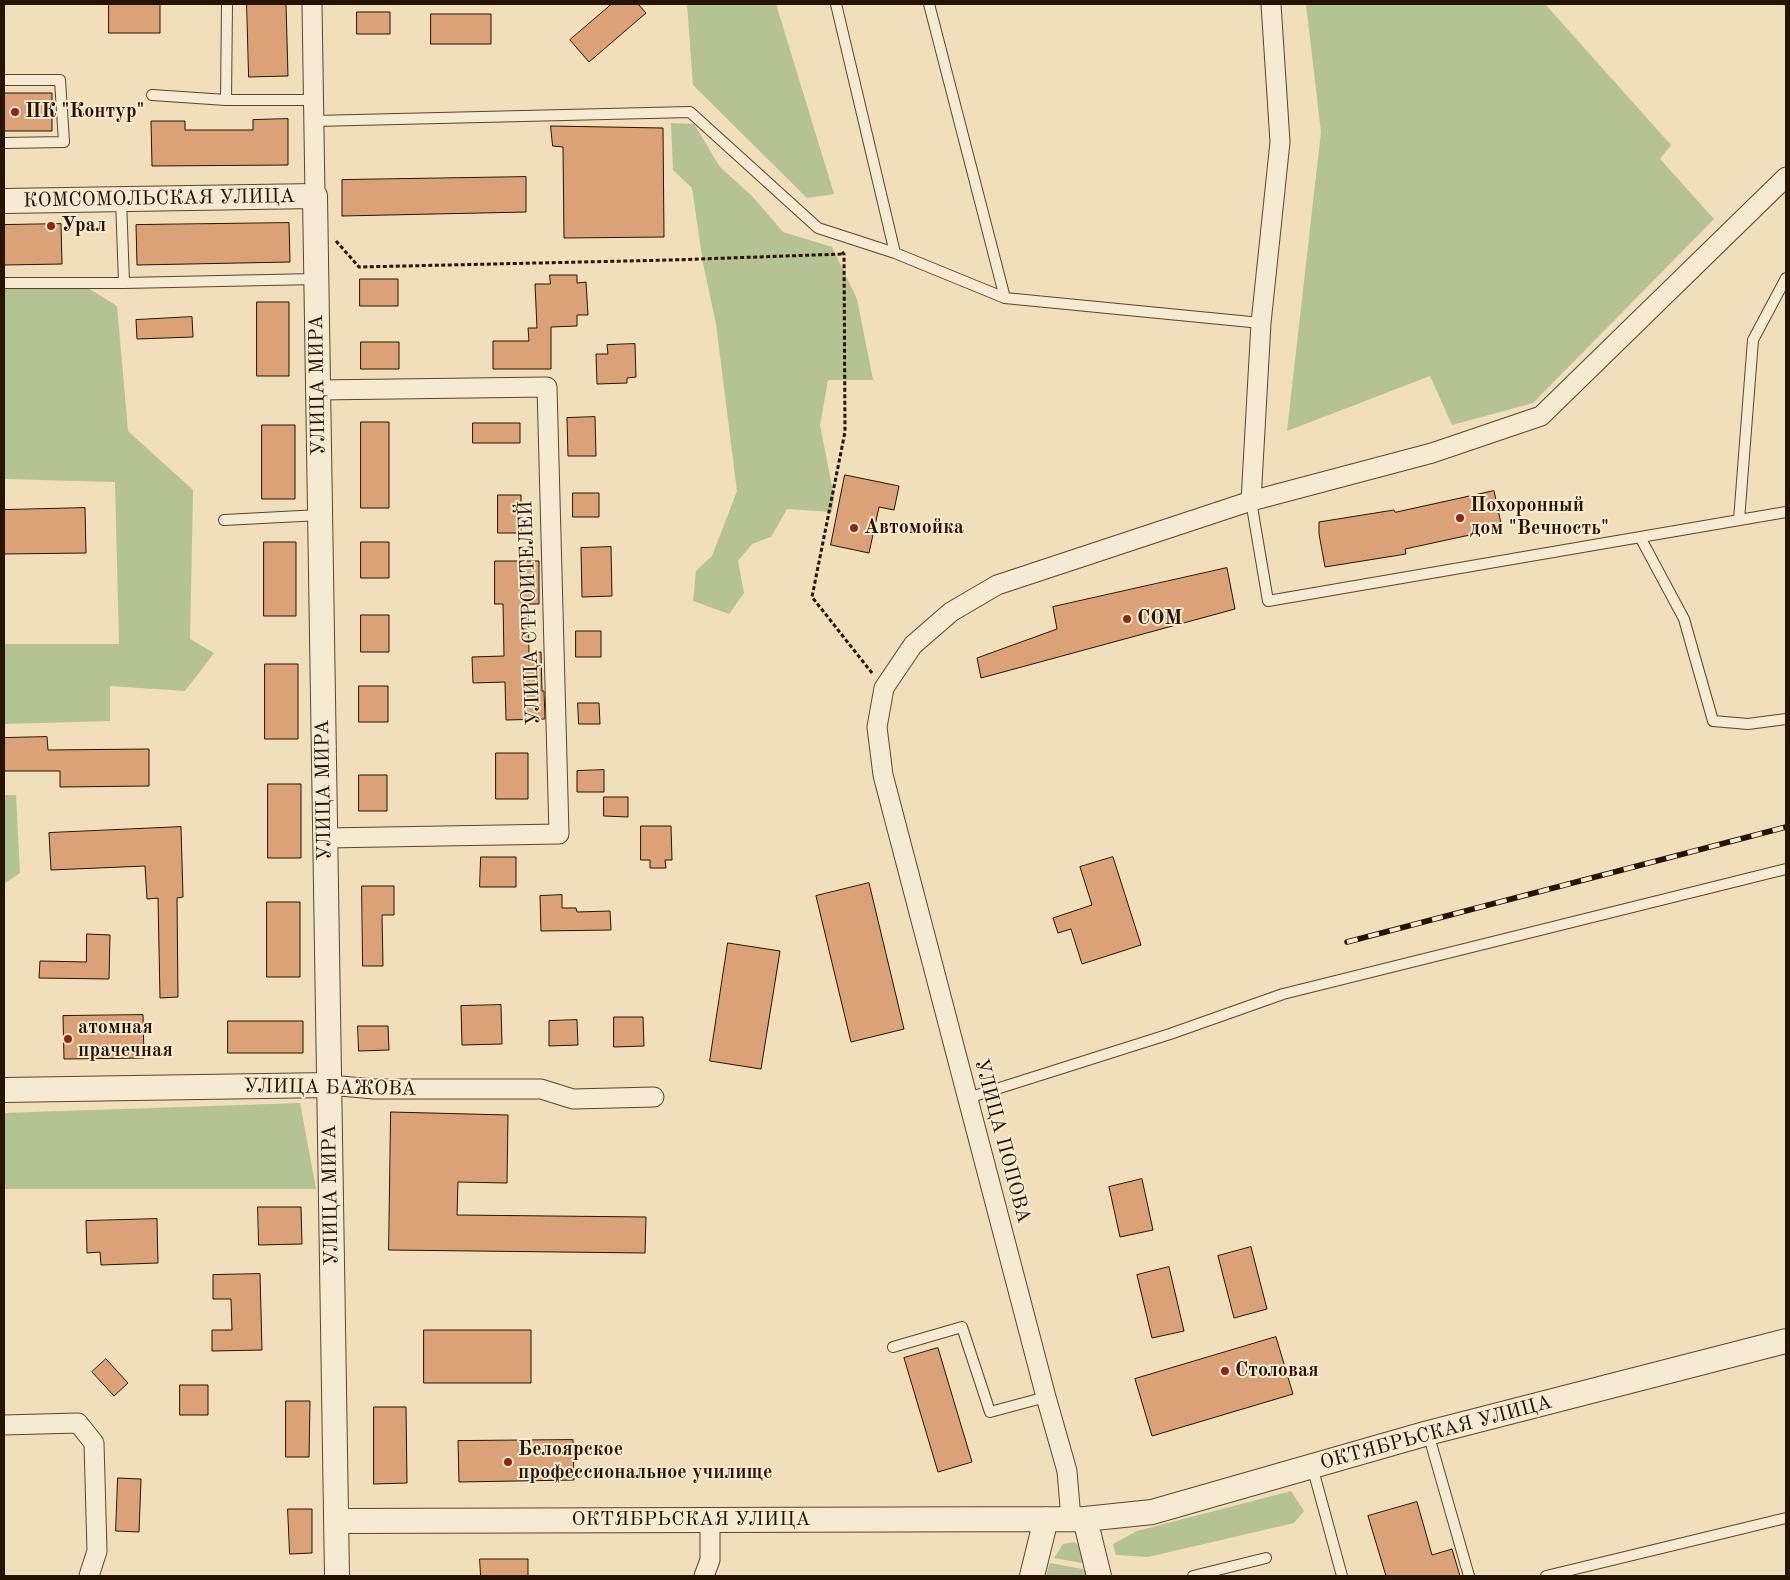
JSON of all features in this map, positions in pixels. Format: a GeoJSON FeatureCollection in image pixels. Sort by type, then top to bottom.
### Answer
{"type":"FeatureCollection","features":[{"type":"Feature","properties":{"kind":"street","name":"УЛИЦА МИРА"},"geometry":{"type":"LineString","coordinates":[[312,4],[337,1576]]}},
{"type":"Feature","properties":{"kind":"street"},"geometry":{"type":"LineString","coordinates":[[1251,501],[1261,323],[1280,142],[1270,4]]}},
{"type":"Feature","properties":{"kind":"street"},"geometry":{"type":"LineString","coordinates":[[884,688],[914,645],[951,612],[996,585],[1251,501],[1432,453],[1541,416],[1786,177]]}},
{"type":"Feature","properties":{"kind":"street","name":"КОМСОМОЛЬСКАЯ УЛИЦА"},"geometry":{"type":"LineString","coordinates":[[4,201],[315,196]]}},
{"type":"Feature","properties":{"kind":"street","name":"УЛИЦА СТРОИТЕЛЕЙ"},"geometry":{"type":"LineString","coordinates":[[318,390],[547,387],[559,834],[325,838]]}},
{"type":"Feature","properties":{"kind":"street","name":"УЛИЦА ПОПОВА"},"geometry":{"type":"LineString","coordinates":[[884,688],[877,727],[883,775],[1046,1397],[1068,1472],[1078,1519]]}},
{"type":"Feature","properties":{"kind":"street","name":"УЛИЦА БАЖОВА"},"geometry":{"type":"LineString","coordinates":[[4,1090],[329,1085],[374,1089],[541,1090],[573,1099],[654,1097]]}},
{"type":"Feature","properties":{"kind":"street","name":"ОКТЯБРЬСКАЯ УЛИЦА"},"geometry":{"type":"LineString","coordinates":[[336,1521],[1078,1519],[1152,1512],[1428,1433],[1786,1341]]}},
{"type":"Feature","properties":{"kind":"street"},"geometry":{"type":"LineString","coordinates":[[4,1424],[78,1423],[94,1444],[97,1551],[89,1576]]}},
{"type":"Feature","properties":{"kind":"street"},"geometry":{"type":"LineString","coordinates":[[1031,1575],[1046,1519]]}},
{"type":"Feature","properties":{"kind":"street"},"geometry":{"type":"LineString","coordinates":[[1078,1519],[1099,1576]]}},
{"type":"Feature","properties":{"kind":"street"},"geometry":{"type":"LineString","coordinates":[[704,1576],[710,1560],[710,1520]]}},
{"type":"Feature","properties":{"kind":"lane"},"geometry":{"type":"LineString","coordinates":[[226,100],[227,4]]}},
{"type":"Feature","properties":{"kind":"lane"},"geometry":{"type":"LineString","coordinates":[[836,4],[895,253]]}},
{"type":"Feature","properties":{"kind":"lane"},"geometry":{"type":"LineString","coordinates":[[930,4],[1005,298]]}},
{"type":"Feature","properties":{"kind":"lane"},"geometry":{"type":"LineString","coordinates":[[4,80],[60,80],[64,142],[4,143]]}},
{"type":"Feature","properties":{"kind":"lane"},"geometry":{"type":"LineString","coordinates":[[152,95],[226,100],[314,100]]}},
{"type":"Feature","properties":{"kind":"lane"},"geometry":{"type":"LineString","coordinates":[[314,120],[690,112],[818,228],[895,253],[1005,298],[1261,323]]}},
{"type":"Feature","properties":{"kind":"lane"},"geometry":{"type":"LineString","coordinates":[[121,199],[124,283]]}},
{"type":"Feature","properties":{"kind":"lane"},"geometry":{"type":"LineString","coordinates":[[1739,520],[1753,340],[1786,278]]}},
{"type":"Feature","properties":{"kind":"lane"},"geometry":{"type":"LineString","coordinates":[[4,283],[124,283],[316,279]]}},
{"type":"Feature","properties":{"kind":"lane"},"geometry":{"type":"LineString","coordinates":[[1251,501],[1268,600],[1786,512]]}},
{"type":"Feature","properties":{"kind":"lane"},"geometry":{"type":"LineString","coordinates":[[224,520],[320,515]]}},
{"type":"Feature","properties":{"kind":"lane"},"geometry":{"type":"LineString","coordinates":[[1640,537],[1684,620],[1713,721],[1748,724],[1786,719]]}},
{"type":"Feature","properties":{"kind":"lane"},"geometry":{"type":"LineString","coordinates":[[968,1098],[1170,1034],[1283,994],[1786,869]]}},
{"type":"Feature","properties":{"kind":"lane"},"geometry":{"type":"LineString","coordinates":[[893,1347],[962,1328],[990,1412],[1046,1397]]}},
{"type":"Feature","properties":{"kind":"lane"},"geometry":{"type":"LineString","coordinates":[[1428,1433],[1469,1576]]}},
{"type":"Feature","properties":{"kind":"lane"},"geometry":{"type":"LineString","coordinates":[[1312,1466],[1342,1576]]}},
{"type":"Feature","properties":{"kind":"lane"},"geometry":{"type":"LineString","coordinates":[[1546,1576],[1786,1518]]}},
{"type":"Feature","properties":{"kind":"lane"},"geometry":{"type":"LineString","coordinates":[[1193,1576],[1266,1558]]}},
{"type":"Feature","properties":{"kind":"path"},"geometry":{"type":"LineString","coordinates":[[818,228],[844,254],[845,432],[812,597],[884,688]]}},
{"type":"Feature","properties":{"kind":"path"},"geometry":{"type":"LineString","coordinates":[[315,241],[335,240],[359,267],[680,260],[844,254]]}},
{"type":"Feature","properties":{"kind":"green space"},"geometry":{"type":"Polygon","coordinates":[[[687,4],[776,4],[834,194],[807,198],[693,85],[687,4]]]}},
{"type":"Feature","properties":{"kind":"green space"},"geometry":{"type":"Polygon","coordinates":[[[1306,4],[1545,4],[1671,145],[1660,159],[1714,219],[1533,403],[1452,425],[1430,376],[1287,431],[1321,132],[1306,4]]]}},
{"type":"Feature","properties":{"kind":"green space"},"geometry":{"type":"Polygon","coordinates":[[[671,123],[694,124],[720,167],[752,196],[783,232],[832,247],[857,299],[873,380],[828,380],[820,425],[834,497],[832,512],[787,509],[771,537],[752,544],[738,561],[744,593],[729,614],[693,601],[696,571],[712,556],[737,491],[716,324],[703,263],[692,188],[673,170],[671,123]]]}},
{"type":"Feature","properties":{"kind":"green space"},"geometry":{"type":"Polygon","coordinates":[[[85,286],[117,306],[128,431],[193,490],[190,639],[214,653],[185,691],[110,686],[110,721],[4,724],[4,644],[119,644],[115,482],[4,479],[4,287],[85,286]]]}},
{"type":"Feature","properties":{"kind":"green space"},"geometry":{"type":"Polygon","coordinates":[[[4,795],[16,795],[20,873],[4,884],[4,795]]]}},
{"type":"Feature","properties":{"kind":"green space"},"geometry":{"type":"Polygon","coordinates":[[[300,1103],[316,1189],[4,1189],[4,1113],[300,1103]]]}},
{"type":"Feature","properties":{"kind":"green space"},"geometry":{"type":"Polygon","coordinates":[[[1291,1491],[1304,1511],[1294,1523],[1148,1557],[1116,1555],[1113,1544],[1137,1531],[1291,1491]]]}},
{"type":"Feature","properties":{"kind":"green space"},"geometry":{"type":"Polygon","coordinates":[[[1074,1542],[1081,1546],[1087,1564],[1054,1558],[1063,1544],[1074,1542]]]}},
{"type":"Feature","properties":{"kind":"green space"},"geometry":{"type":"Polygon","coordinates":[[[1050,1563],[1088,1570],[1089,1576],[1046,1576],[1050,1563]]]}},
{"type":"Feature","properties":{"kind":"building"},"geometry":{"type":"Polygon","coordinates":[[[109,4],[160,4],[160,33],[109,33],[109,4]]]}},
{"type":"Feature","properties":{"kind":"building"},"geometry":{"type":"Polygon","coordinates":[[[247,4],[286,4],[288,76],[249,77],[247,4]]]}},
{"type":"Feature","properties":{"kind":"building"},"geometry":{"type":"Polygon","coordinates":[[[612,4],[638,4],[646,13],[589,62],[570,40],[612,4]]]}},
{"type":"Feature","properties":{"kind":"building"},"geometry":{"type":"Polygon","coordinates":[[[357,12],[390,12],[390,34],[357,34],[357,12]]]}},
{"type":"Feature","properties":{"kind":"building"},"geometry":{"type":"Polygon","coordinates":[[[431,14],[491,14],[491,44],[431,44],[431,14]]]}},
{"type":"Feature","properties":{"kind":"building"},"geometry":{"type":"Polygon","coordinates":[[[4,93],[52,93],[52,131],[4,131],[4,93]]]}},
{"type":"Feature","properties":{"kind":"building"},"geometry":{"type":"Polygon","coordinates":[[[288,119],[288,165],[152,166],[151,121],[185,121],[185,130],[253,130],[253,120],[288,119]]]}},
{"type":"Feature","properties":{"kind":"building"},"geometry":{"type":"Polygon","coordinates":[[[551,126],[663,128],[664,237],[564,238],[563,147],[553,146],[551,126]]]}},
{"type":"Feature","properties":{"kind":"building"},"geometry":{"type":"Polygon","coordinates":[[[526,177],[526,212],[342,216],[342,180],[526,177]]]}},
{"type":"Feature","properties":{"kind":"building"},"geometry":{"type":"Polygon","coordinates":[[[289,223],[290,262],[137,265],[136,225],[289,223]]]}},
{"type":"Feature","properties":{"kind":"building"},"geometry":{"type":"Polygon","coordinates":[[[61,224],[62,264],[4,265],[4,225],[61,224]]]}},
{"type":"Feature","properties":{"kind":"building"},"geometry":{"type":"Polygon","coordinates":[[[550,275],[577,275],[577,283],[586,282],[588,315],[577,315],[577,326],[551,327],[551,369],[493,369],[493,341],[529,341],[528,328],[537,328],[535,284],[550,284],[550,275]]]}},
{"type":"Feature","properties":{"kind":"building"},"geometry":{"type":"Polygon","coordinates":[[[360,279],[398,279],[398,306],[360,306],[360,279]]]}},
{"type":"Feature","properties":{"kind":"building"},"geometry":{"type":"Polygon","coordinates":[[[257,302],[289,302],[289,376],[257,376],[257,302]]]}},
{"type":"Feature","properties":{"kind":"building"},"geometry":{"type":"Polygon","coordinates":[[[192,317],[193,337],[137,339],[136,320],[192,317]]]}},
{"type":"Feature","properties":{"kind":"building"},"geometry":{"type":"Polygon","coordinates":[[[361,342],[399,342],[399,369],[361,369],[361,342]]]}},
{"type":"Feature","properties":{"kind":"building"},"geometry":{"type":"Polygon","coordinates":[[[635,344],[636,377],[627,378],[627,383],[597,384],[596,354],[608,354],[607,345],[635,344]]]}},
{"type":"Feature","properties":{"kind":"building"},"geometry":{"type":"Polygon","coordinates":[[[595,417],[596,456],[568,456],[567,418],[595,417]]]}},
{"type":"Feature","properties":{"kind":"building"},"geometry":{"type":"Polygon","coordinates":[[[361,422],[389,422],[389,508],[361,508],[361,422]]]}},
{"type":"Feature","properties":{"kind":"building"},"geometry":{"type":"Polygon","coordinates":[[[473,423],[520,423],[520,443],[473,443],[473,423]]]}},
{"type":"Feature","properties":{"kind":"building"},"geometry":{"type":"Polygon","coordinates":[[[262,425],[295,425],[295,499],[262,499],[262,425]]]}},
{"type":"Feature","properties":{"kind":"building","name":"Автомойка"},"geometry":{"type":"Polygon","coordinates":[[[845,475],[899,486],[894,510],[879,507],[869,553],[831,545],[845,475]]]}},
{"type":"Feature","properties":{"kind":"building"},"geometry":{"type":"Polygon","coordinates":[[[1494,491],[1502,528],[1405,549],[1406,554],[1325,567],[1319,534],[1319,522],[1394,510],[1395,512],[1494,491]]]}},
{"type":"Feature","properties":{"kind":"building"},"geometry":{"type":"Polygon","coordinates":[[[573,493],[599,493],[599,517],[573,517],[573,493]]]}},
{"type":"Feature","properties":{"kind":"building"},"geometry":{"type":"Polygon","coordinates":[[[498,495],[521,495],[521,533],[498,533],[498,495]]]}},
{"type":"Feature","properties":{"kind":"building"},"geometry":{"type":"Polygon","coordinates":[[[85,508],[86,553],[4,554],[4,510],[85,508]]]}},
{"type":"Feature","properties":{"kind":"building"},"geometry":{"type":"Polygon","coordinates":[[[264,542],[296,542],[296,616],[264,616],[264,542]]]}},
{"type":"Feature","properties":{"kind":"building"},"geometry":{"type":"Polygon","coordinates":[[[361,542],[389,542],[389,578],[361,578],[361,542]]]}},
{"type":"Feature","properties":{"kind":"building"},"geometry":{"type":"Polygon","coordinates":[[[611,547],[612,596],[582,597],[581,548],[611,547]]]}},
{"type":"Feature","properties":{"kind":"building"},"geometry":{"type":"Polygon","coordinates":[[[495,561],[539,561],[539,604],[528,604],[529,653],[541,652],[545,719],[506,720],[505,682],[473,683],[472,657],[504,656],[503,604],[495,604],[495,561]]]}},
{"type":"Feature","properties":{"kind":"building","name":"СОМ"},"geometry":{"type":"Polygon","coordinates":[[[1227,568],[1235,609],[981,678],[977,658],[1057,629],[1053,607],[1227,568]]]}},
{"type":"Feature","properties":{"kind":"building"},"geometry":{"type":"Polygon","coordinates":[[[361,615],[389,615],[389,652],[361,652],[361,615]]]}},
{"type":"Feature","properties":{"kind":"building"},"geometry":{"type":"Polygon","coordinates":[[[576,631],[601,631],[601,657],[576,657],[576,631]]]}},
{"type":"Feature","properties":{"kind":"building"},"geometry":{"type":"Polygon","coordinates":[[[265,664],[298,664],[298,739],[265,739],[265,664]]]}},
{"type":"Feature","properties":{"kind":"building"},"geometry":{"type":"Polygon","coordinates":[[[359,686],[388,686],[388,722],[359,722],[359,686]]]}},
{"type":"Feature","properties":{"kind":"building"},"geometry":{"type":"Polygon","coordinates":[[[578,703],[599,703],[600,724],[579,724],[578,703]]]}},
{"type":"Feature","properties":{"kind":"building"},"geometry":{"type":"Polygon","coordinates":[[[47,737],[48,750],[149,749],[149,786],[60,787],[60,771],[4,771],[4,738],[47,737]]]}},
{"type":"Feature","properties":{"kind":"building"},"geometry":{"type":"Polygon","coordinates":[[[496,753],[528,753],[528,799],[496,799],[496,753]]]}},
{"type":"Feature","properties":{"kind":"building"},"geometry":{"type":"Polygon","coordinates":[[[604,770],[604,792],[577,792],[577,771],[604,770]]]}},
{"type":"Feature","properties":{"kind":"building"},"geometry":{"type":"Polygon","coordinates":[[[359,775],[387,775],[387,811],[359,811],[359,775]]]}},
{"type":"Feature","properties":{"kind":"building"},"geometry":{"type":"Polygon","coordinates":[[[268,784],[301,784],[301,858],[268,858],[268,784]]]}},
{"type":"Feature","properties":{"kind":"building"},"geometry":{"type":"Polygon","coordinates":[[[604,797],[628,797],[628,817],[604,816],[604,797]]]}},
{"type":"Feature","properties":{"kind":"building"},"geometry":{"type":"Polygon","coordinates":[[[641,826],[671,826],[672,860],[665,860],[666,868],[650,868],[650,860],[641,860],[641,826]]]}},
{"type":"Feature","properties":{"kind":"building"},"geometry":{"type":"Polygon","coordinates":[[[181,827],[183,897],[177,898],[178,997],[160,998],[158,898],[147,899],[145,866],[51,870],[49,833],[181,827]]]}},
{"type":"Feature","properties":{"kind":"building"},"geometry":{"type":"Polygon","coordinates":[[[481,857],[516,857],[516,887],[480,887],[481,857]]]}},
{"type":"Feature","properties":{"kind":"building"},"geometry":{"type":"Polygon","coordinates":[[[1113,857],[1141,945],[1082,964],[1071,929],[1058,933],[1053,918],[1092,905],[1080,867],[1113,857]]]}},
{"type":"Feature","properties":{"kind":"building"},"geometry":{"type":"Polygon","coordinates":[[[869,883],[904,1029],[851,1042],[816,896],[869,883]]]}},
{"type":"Feature","properties":{"kind":"building"},"geometry":{"type":"Polygon","coordinates":[[[362,886],[394,886],[394,915],[382,915],[383,966],[363,966],[362,886]]]}},
{"type":"Feature","properties":{"kind":"building"},"geometry":{"type":"Polygon","coordinates":[[[562,895],[562,908],[576,908],[577,912],[610,911],[611,930],[541,931],[540,896],[562,895]]]}},
{"type":"Feature","properties":{"kind":"building"},"geometry":{"type":"Polygon","coordinates":[[[267,902],[300,902],[300,977],[267,977],[267,902]]]}},
{"type":"Feature","properties":{"kind":"building"},"geometry":{"type":"Polygon","coordinates":[[[87,934],[110,935],[109,979],[39,978],[40,961],[86,962],[87,934]]]}},
{"type":"Feature","properties":{"kind":"building"},"geometry":{"type":"Polygon","coordinates":[[[728,943],[780,951],[761,1069],[710,1061],[728,943]]]}},
{"type":"Feature","properties":{"kind":"building"},"geometry":{"type":"Polygon","coordinates":[[[501,1005],[502,1044],[462,1045],[461,1006],[501,1005]]]}},
{"type":"Feature","properties":{"kind":"building"},"geometry":{"type":"Polygon","coordinates":[[[143,1015],[144,1058],[64,1059],[63,1016],[143,1015]]]}},
{"type":"Feature","properties":{"kind":"building"},"geometry":{"type":"Polygon","coordinates":[[[614,1017],[643,1017],[644,1046],[614,1047],[614,1017]]]}},
{"type":"Feature","properties":{"kind":"building"},"geometry":{"type":"Polygon","coordinates":[[[577,1020],[578,1045],[549,1046],[549,1021],[577,1020]]]}},
{"type":"Feature","properties":{"kind":"building"},"geometry":{"type":"Polygon","coordinates":[[[228,1021],[303,1021],[303,1053],[228,1053],[228,1021]]]}},
{"type":"Feature","properties":{"kind":"building"},"geometry":{"type":"Polygon","coordinates":[[[358,1026],[388,1026],[389,1050],[359,1051],[358,1026]]]}},
{"type":"Feature","properties":{"kind":"building"},"geometry":{"type":"Polygon","coordinates":[[[391,1112],[508,1115],[507,1183],[458,1182],[457,1215],[646,1217],[645,1253],[389,1250],[391,1112]]]}},
{"type":"Feature","properties":{"kind":"building"},"geometry":{"type":"Polygon","coordinates":[[[1142,1179],[1153,1230],[1120,1237],[1109,1187],[1142,1179]]]}},
{"type":"Feature","properties":{"kind":"building"},"geometry":{"type":"Polygon","coordinates":[[[258,1207],[301,1207],[302,1244],[259,1245],[258,1207]]]}},
{"type":"Feature","properties":{"kind":"building"},"geometry":{"type":"Polygon","coordinates":[[[157,1219],[158,1263],[101,1265],[100,1252],[87,1253],[86,1221],[157,1219]]]}},
{"type":"Feature","properties":{"kind":"building"},"geometry":{"type":"Polygon","coordinates":[[[1251,1247],[1267,1309],[1234,1318],[1218,1256],[1251,1247]]]}},
{"type":"Feature","properties":{"kind":"building"},"geometry":{"type":"Polygon","coordinates":[[[1169,1267],[1184,1331],[1152,1338],[1137,1275],[1169,1267]]]}},
{"type":"Feature","properties":{"kind":"building"},"geometry":{"type":"Polygon","coordinates":[[[260,1274],[262,1350],[212,1351],[212,1330],[232,1330],[231,1299],[213,1299],[213,1275],[260,1274]]]}},
{"type":"Feature","properties":{"kind":"building"},"geometry":{"type":"Polygon","coordinates":[[[424,1330],[531,1330],[531,1383],[424,1383],[424,1330]]]}},
{"type":"Feature","properties":{"kind":"building"},"geometry":{"type":"Polygon","coordinates":[[[1276,1337],[1293,1394],[1152,1436],[1135,1379],[1276,1337]]]}},
{"type":"Feature","properties":{"kind":"building"},"geometry":{"type":"Polygon","coordinates":[[[938,1348],[972,1462],[938,1472],[904,1358],[938,1348]]]}},
{"type":"Feature","properties":{"kind":"building"},"geometry":{"type":"Polygon","coordinates":[[[106,1359],[128,1383],[114,1396],[92,1372],[106,1359]]]}},
{"type":"Feature","properties":{"kind":"building"},"geometry":{"type":"Polygon","coordinates":[[[180,1385],[208,1385],[208,1415],[180,1415],[180,1385]]]}},
{"type":"Feature","properties":{"kind":"building"},"geometry":{"type":"Polygon","coordinates":[[[286,1401],[310,1401],[309,1457],[286,1457],[286,1401]]]}},
{"type":"Feature","properties":{"kind":"building"},"geometry":{"type":"Polygon","coordinates":[[[374,1407],[406,1407],[407,1483],[374,1484],[374,1407]]]}},
{"type":"Feature","properties":{"kind":"building"},"geometry":{"type":"Polygon","coordinates":[[[573,1440],[574,1480],[459,1482],[458,1441],[573,1440]]]}},
{"type":"Feature","properties":{"kind":"building"},"geometry":{"type":"Polygon","coordinates":[[[118,1478],[141,1479],[139,1532],[116,1531],[118,1478]]]}},
{"type":"Feature","properties":{"kind":"building"},"geometry":{"type":"Polygon","coordinates":[[[1417,1502],[1432,1555],[1452,1549],[1460,1576],[1386,1576],[1368,1516],[1417,1502]]]}},
{"type":"Feature","properties":{"kind":"building"},"geometry":{"type":"Polygon","coordinates":[[[288,1509],[312,1509],[312,1553],[290,1554],[288,1509]]]}},
{"type":"Feature","properties":{"kind":"building"},"geometry":{"type":"Polygon","coordinates":[[[480,1559],[528,1559],[528,1576],[481,1576],[480,1559]]]}},
{"type":"Feature","properties":{"kind":"railway"},"geometry":{"type":"LineString","coordinates":[[1347,942],[1786,827]]}},
{"type":"Feature","properties":{"kind":"place","name":"ПК \"Контур\""},"geometry":{"type":"Point","coordinates":[15,112]}},
{"type":"Feature","properties":{"kind":"place","name":"Урал"},"geometry":{"type":"Point","coordinates":[51,226]}},
{"type":"Feature","properties":{"kind":"place","name":"Похоронный дом \"Вечность\""},"geometry":{"type":"Point","coordinates":[1460,518]}},
{"type":"Feature","properties":{"kind":"place","name":"Автомойка"},"geometry":{"type":"Point","coordinates":[854,528]}},
{"type":"Feature","properties":{"kind":"place","name":"СОМ"},"geometry":{"type":"Point","coordinates":[1127,619]}},
{"type":"Feature","properties":{"kind":"place","name":"атомная прачечная"},"geometry":{"type":"Point","coordinates":[68,1039]}},
{"type":"Feature","properties":{"kind":"place","name":"Столовая"},"geometry":{"type":"Point","coordinates":[1225,1371]}},
{"type":"Feature","properties":{"kind":"place","name":"Белоярское профессиональное училище"},"geometry":{"type":"Point","coordinates":[508,1462]}}]}
